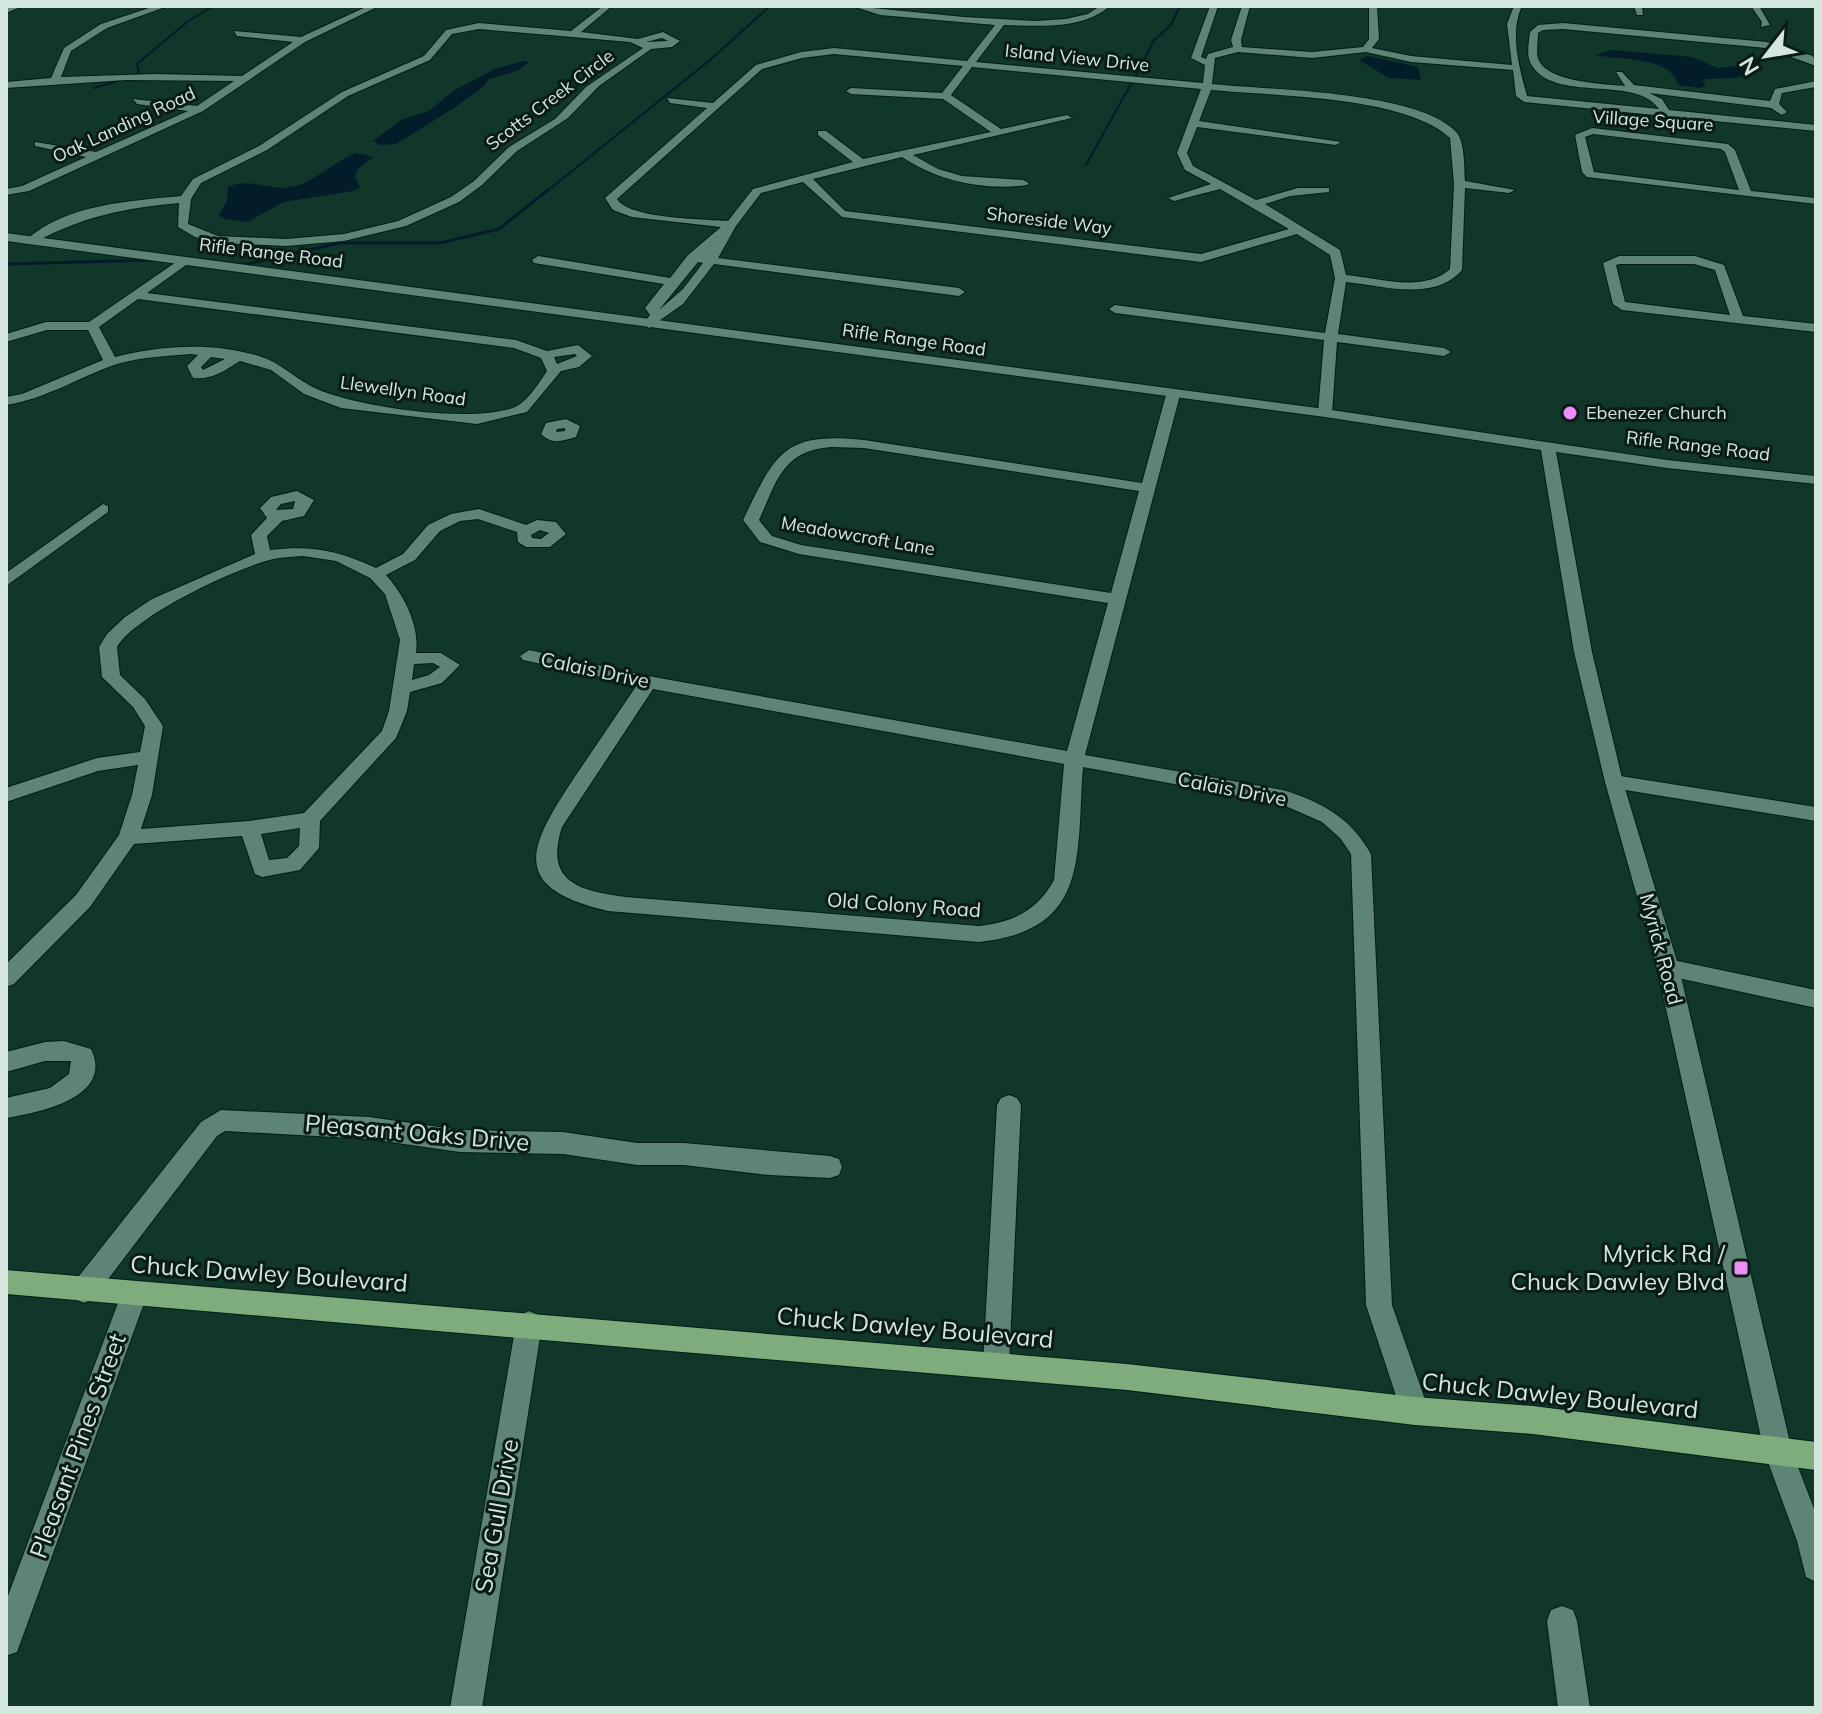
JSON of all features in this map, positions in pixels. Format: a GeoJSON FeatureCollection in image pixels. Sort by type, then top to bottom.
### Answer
{"type":"FeatureCollection","features":[{"type":"Feature","properties":{"kind":"main road","name":"Chuck Dawley Boulevard"},"geometry":{"type":"LineString","coordinates":[[6,1282],[1140,1378],[1415,1411],[1533,1420],[1816,1456]]}},
{"type":"Feature","properties":{"kind":"street"},"geometry":{"type":"LineString","coordinates":[[6,10],[19,6]]}},
{"type":"Feature","properties":{"kind":"street"},"geometry":{"type":"LineString","coordinates":[[55,79],[67,50],[104,26],[164,6]]}},
{"type":"Feature","properties":{"kind":"street","name":"Oak Landing Road"},"geometry":{"type":"LineString","coordinates":[[6,192],[19,190],[199,109],[302,40],[375,6]]}},
{"type":"Feature","properties":{"kind":"street"},"geometry":{"type":"LineString","coordinates":[[572,35],[608,6]]}},
{"type":"Feature","properties":{"kind":"street"},"geometry":{"type":"LineString","coordinates":[[856,6],[880,12],[1045,24],[1081,20],[1106,6]]}},
{"type":"Feature","properties":{"kind":"street"},"geometry":{"type":"LineString","coordinates":[[1208,66],[1196,58],[1214,6]]}},
{"type":"Feature","properties":{"kind":"street"},"geometry":{"type":"LineString","coordinates":[[1238,49],[1236,40],[1246,6]]}},
{"type":"Feature","properties":{"kind":"street"},"geometry":{"type":"LineString","coordinates":[[1366,49],[1374,39],[1373,6]]}},
{"type":"Feature","properties":{"kind":"street"},"geometry":{"type":"LineString","coordinates":[[1518,6],[1512,18],[1511,38],[1524,99],[1666,113],[1816,118]]}},
{"type":"Feature","properties":{"kind":"street"},"geometry":{"type":"LineString","coordinates":[[1755,6],[1767,23],[1764,25]]}},
{"type":"Feature","properties":{"kind":"street"},"geometry":{"type":"LineString","coordinates":[[1081,20],[1091,25]]}},
{"type":"Feature","properties":{"kind":"street"},"geometry":{"type":"LineString","coordinates":[[945,96],[1002,22]]}},
{"type":"Feature","properties":{"kind":"street","name":"Scotts Creek Circle"},"geometry":{"type":"LineString","coordinates":[[495,26],[572,35],[644,44],[587,91],[566,115],[499,159],[478,182],[446,203],[371,232],[326,241],[279,244],[225,240],[192,234],[182,225],[184,202],[197,181],[263,148],[345,94],[427,58],[449,32],[495,26]]}},
{"type":"Feature","properties":{"kind":"street"},"geometry":{"type":"LineString","coordinates":[[1774,105],[1698,94],[1581,84],[1541,71],[1534,62],[1534,32],[1546,27],[1741,41],[1786,49],[1816,63]]}},
{"type":"Feature","properties":{"kind":"street"},"geometry":{"type":"LineString","coordinates":[[237,33],[302,40]]}},
{"type":"Feature","properties":{"kind":"street"},"geometry":{"type":"LineString","coordinates":[[1325,413],[1331,337],[1341,278],[1336,253],[1189,168],[1182,153],[1207,87],[1208,66],[1216,53],[1238,49],[1312,55],[1366,49],[1411,59],[1519,68]]}},
{"type":"Feature","properties":{"kind":"street","name":"Island View Drive"},"geometry":{"type":"LineString","coordinates":[[731,225],[636,215],[617,208],[611,198],[759,67],[789,52],[834,51],[1358,101],[1422,114],[1435,120],[1455,137],[1460,184],[1456,270],[1442,283],[1416,286],[1341,278]]}},
{"type":"Feature","properties":{"kind":"street"},"geometry":{"type":"LineString","coordinates":[[1619,74],[1631,88],[1662,105],[1666,113]]}},
{"type":"Feature","properties":{"kind":"street"},"geometry":{"type":"LineString","coordinates":[[6,85],[55,79],[154,75],[246,79]]}},
{"type":"Feature","properties":{"kind":"street"},"geometry":{"type":"LineString","coordinates":[[1816,84],[1778,91],[1774,105],[1782,119],[1792,125],[1816,128]]}},
{"type":"Feature","properties":{"kind":"street"},"geometry":{"type":"LineString","coordinates":[[851,91],[945,96],[1000,133]]}},
{"type":"Feature","properties":{"kind":"street"},"geometry":{"type":"LineString","coordinates":[[670,100],[715,106]]}},
{"type":"Feature","properties":{"kind":"street"},"geometry":{"type":"LineString","coordinates":[[137,101],[199,109]]}},
{"type":"Feature","properties":{"kind":"street"},"geometry":{"type":"LineString","coordinates":[[731,225],[692,258],[651,308],[652,319],[668,310],[712,261],[731,225],[757,191],[861,163],[1067,118]]}},
{"type":"Feature","properties":{"kind":"street"},"geometry":{"type":"LineString","coordinates":[[1193,123],[1336,142]]}},
{"type":"Feature","properties":{"kind":"street"},"geometry":{"type":"LineString","coordinates":[[1027,126],[1047,139]]}},
{"type":"Feature","properties":{"kind":"street","name":"Village Square"},"geometry":{"type":"LineString","coordinates":[[1746,194],[1730,150],[1724,146],[1600,132],[1580,135],[1587,172],[1599,178],[1746,194],[1816,201]]}},
{"type":"Feature","properties":{"kind":"street"},"geometry":{"type":"LineString","coordinates":[[822,133],[861,163]]}},
{"type":"Feature","properties":{"kind":"street"},"geometry":{"type":"LineString","coordinates":[[39,144],[93,155]]}},
{"type":"Feature","properties":{"kind":"street"},"geometry":{"type":"LineString","coordinates":[[906,155],[926,170],[952,179],[1023,183]]}},
{"type":"Feature","properties":{"kind":"street","name":"Shoreside Way"},"geometry":{"type":"LineString","coordinates":[[804,177],[842,214],[1201,258],[1300,230]]}},
{"type":"Feature","properties":{"kind":"street"},"geometry":{"type":"LineString","coordinates":[[1460,184],[1509,190]]}},
{"type":"Feature","properties":{"kind":"street"},"geometry":{"type":"LineString","coordinates":[[1174,198],[1218,186]]}},
{"type":"Feature","properties":{"kind":"street"},"geometry":{"type":"LineString","coordinates":[[1256,204],[1302,189],[1325,190]]}},
{"type":"Feature","properties":{"kind":"street"},"geometry":{"type":"LineString","coordinates":[[6,204],[16,200],[19,190]]}},
{"type":"Feature","properties":{"kind":"street"},"geometry":{"type":"LineString","coordinates":[[32,240],[86,212],[184,202]]}},
{"type":"Feature","properties":{"kind":"street"},"geometry":{"type":"LineString","coordinates":[[49,242],[93,217],[184,202]]}},
{"type":"Feature","properties":{"kind":"street","name":"Rifle Range Road"},"geometry":{"type":"LineString","coordinates":[[6,237],[182,262],[652,319],[1173,395],[1816,480]]}},
{"type":"Feature","properties":{"kind":"street"},"geometry":{"type":"LineString","coordinates":[[692,258],[959,292]]}},
{"type":"Feature","properties":{"kind":"street"},"geometry":{"type":"LineString","coordinates":[[538,260],[672,282]]}},
{"type":"Feature","properties":{"kind":"street"},"geometry":{"type":"LineString","coordinates":[[1738,320],[1720,268],[1695,260],[1619,260],[1609,263],[1619,304],[1738,320],[1816,328]]}},
{"type":"Feature","properties":{"kind":"street"},"geometry":{"type":"LineString","coordinates":[[6,338],[46,326],[92,326],[182,262]]}},
{"type":"Feature","properties":{"kind":"street"},"geometry":{"type":"LineString","coordinates":[[136,295],[516,344],[546,355],[578,349],[585,356],[574,364],[553,369],[546,355]]}},
{"type":"Feature","properties":{"kind":"street"},"geometry":{"type":"LineString","coordinates":[[1115,309],[1444,352]]}},
{"type":"Feature","properties":{"kind":"street"},"geometry":{"type":"LineString","coordinates":[[92,326],[111,362]]}},
{"type":"Feature","properties":{"kind":"street","name":"Llewellyn Road"},"geometry":{"type":"LineString","coordinates":[[6,401],[25,398],[111,362],[145,353],[191,350],[238,356],[276,367],[309,391],[346,405],[477,420],[536,418],[540,391],[553,369]]}},
{"type":"Feature","properties":{"kind":"street"},"geometry":{"type":"LineString","coordinates":[[208,352],[194,366],[198,375],[212,373],[238,356]]}},
{"type":"Feature","properties":{"kind":"street","name":"Old Colony Road"},"geometry":{"type":"LineString","coordinates":[[648,682],[545,841],[544,860],[553,876],[569,893],[592,901],[979,934],[1006,931],[1031,920],[1052,902],[1064,880],[1074,761],[1173,395]]}},
{"type":"Feature","properties":{"kind":"street","name":"Meadowcroft Lane"},"geometry":{"type":"LineString","coordinates":[[1116,599],[799,549],[766,539],[751,520],[781,461],[791,453],[825,443],[864,444],[1147,488]]}},
{"type":"Feature","properties":{"kind":"street","name":"Myrick Road"},"geometry":{"type":"LineString","coordinates":[[1548,446],[1583,652],[1614,782],[1668,968],[1778,1451],[1812,1541],[1816,1567]]}},
{"type":"Feature","properties":{"kind":"street"},"geometry":{"type":"LineString","coordinates":[[6,581],[103,509]]}},
{"type":"Feature","properties":{"kind":"street"},"geometry":{"type":"LineString","coordinates":[[376,574],[409,557],[434,528],[456,517],[479,514],[526,530]]}},
{"type":"Feature","properties":{"kind":"street"},"geometry":{"type":"LineString","coordinates":[[263,556],[259,535],[277,517]]}},
{"type":"Feature","properties":{"kind":"street"},"geometry":{"type":"LineString","coordinates":[[6,978],[83,901],[128,837],[142,795],[154,726],[139,703],[111,677],[108,647],[116,634],[158,603],[263,556],[303,551],[340,557],[376,574],[393,593],[409,640],[390,734],[310,819],[249,828],[128,837]]}},
{"type":"Feature","properties":{"kind":"street","name":"Calais Drive"},"geometry":{"type":"LineString","coordinates":[[529,656],[648,682],[1283,797],[1312,806],[1352,836],[1361,854],[1379,1305],[1415,1411]]}},
{"type":"Feature","properties":{"kind":"street"},"geometry":{"type":"LineString","coordinates":[[401,687],[429,683],[444,675],[451,665],[435,657],[406,659]]}},
{"type":"Feature","properties":{"kind":"street"},"geometry":{"type":"LineString","coordinates":[[6,795],[48,784],[97,765],[149,757]]}},
{"type":"Feature","properties":{"kind":"street"},"geometry":{"type":"LineString","coordinates":[[1614,782],[1816,814]]}},
{"type":"Feature","properties":{"kind":"street"},"geometry":{"type":"LineString","coordinates":[[249,828],[262,869],[293,865],[309,848],[310,819]]}},
{"type":"Feature","properties":{"kind":"street"},"geometry":{"type":"LineString","coordinates":[[1668,968],[1816,999]]}},
{"type":"Feature","properties":{"kind":"street"},"geometry":{"type":"LineString","coordinates":[[6,1062],[51,1050],[71,1050],[83,1056],[85,1068],[82,1078],[71,1089],[51,1099],[6,1108]]}},
{"type":"Feature","properties":{"kind":"street"},"geometry":{"type":"LineString","coordinates":[[996,1365],[1009,1105]]}},
{"type":"Feature","properties":{"kind":"street","name":"Pleasant Oaks Drive"},"geometry":{"type":"LineString","coordinates":[[84,1290],[209,1129],[221,1120],[369,1128],[460,1141],[563,1143],[637,1154],[684,1154],[769,1164],[830,1167]]}},
{"type":"Feature","properties":{"kind":"street","name":"Pleasant Pines Street"},"geometry":{"type":"LineString","coordinates":[[6,1641],[134,1295]]}},
{"type":"Feature","properties":{"kind":"street","name":"Sea Gull Drive"},"geometry":{"type":"LineString","coordinates":[[466,1708],[529,1324]]}},
{"type":"Feature","properties":{"kind":"street"},"geometry":{"type":"LineString","coordinates":[[1562,1621],[1574,1708]]}},
{"type":"Feature","properties":{"kind":"water"},"geometry":{"type":"Polygon","coordinates":[[[1611,50],[1693,57],[1717,68],[1762,66],[1737,78],[1706,79],[1702,81],[1706,86],[1700,88],[1678,85],[1674,76],[1655,64],[1595,55],[1611,50]]]}},
{"type":"Feature","properties":{"kind":"water"},"geometry":{"type":"Polygon","coordinates":[[[1368,56],[1418,67],[1421,80],[1389,78],[1359,60],[1368,56]]]}},
{"type":"Feature","properties":{"kind":"water"},"geometry":{"type":"Polygon","coordinates":[[[529,62],[519,70],[489,79],[482,88],[451,110],[396,144],[380,145],[373,141],[401,120],[429,111],[453,91],[497,68],[529,62]]]}},
{"type":"Feature","properties":{"kind":"water"},"geometry":{"type":"Polygon","coordinates":[[[356,153],[373,157],[357,170],[355,177],[360,187],[353,191],[284,202],[247,222],[225,219],[219,215],[227,201],[228,187],[245,183],[278,188],[296,186],[356,153]]]}},
{"type":"Feature","properties":{"kind":"waterway"},"geometry":{"type":"LineString","coordinates":[[135,74],[139,71],[137,64],[187,22],[213,6]]}},
{"type":"Feature","properties":{"kind":"waterway"},"geometry":{"type":"LineString","coordinates":[[546,192],[710,60],[770,6]]}},
{"type":"Feature","properties":{"kind":"waterway"},"geometry":{"type":"LineString","coordinates":[[1135,77],[1154,40],[1170,26],[1180,6]]}},
{"type":"Feature","properties":{"kind":"waterway"},"geometry":{"type":"LineString","coordinates":[[94,88],[127,78]]}},
{"type":"Feature","properties":{"kind":"waterway"},"geometry":{"type":"LineString","coordinates":[[1086,165],[1132,82]]}},
{"type":"Feature","properties":{"kind":"waterway"},"geometry":{"type":"LineString","coordinates":[[243,265],[340,243],[440,243],[499,229],[548,190]]}},
{"type":"Feature","properties":{"kind":"waterway"},"geometry":{"type":"LineString","coordinates":[[6,264],[153,260]]}},
{"type":"Feature","properties":{"kind":"place","name":"Ebenezer Church"},"geometry":{"type":"Point","coordinates":[1570,413]}},
{"type":"Feature","properties":{"kind":"place","name":"Myrick Rd / Chuck Dawley Blvd"},"geometry":{"type":"Point","coordinates":[1741,1268]}}]}
